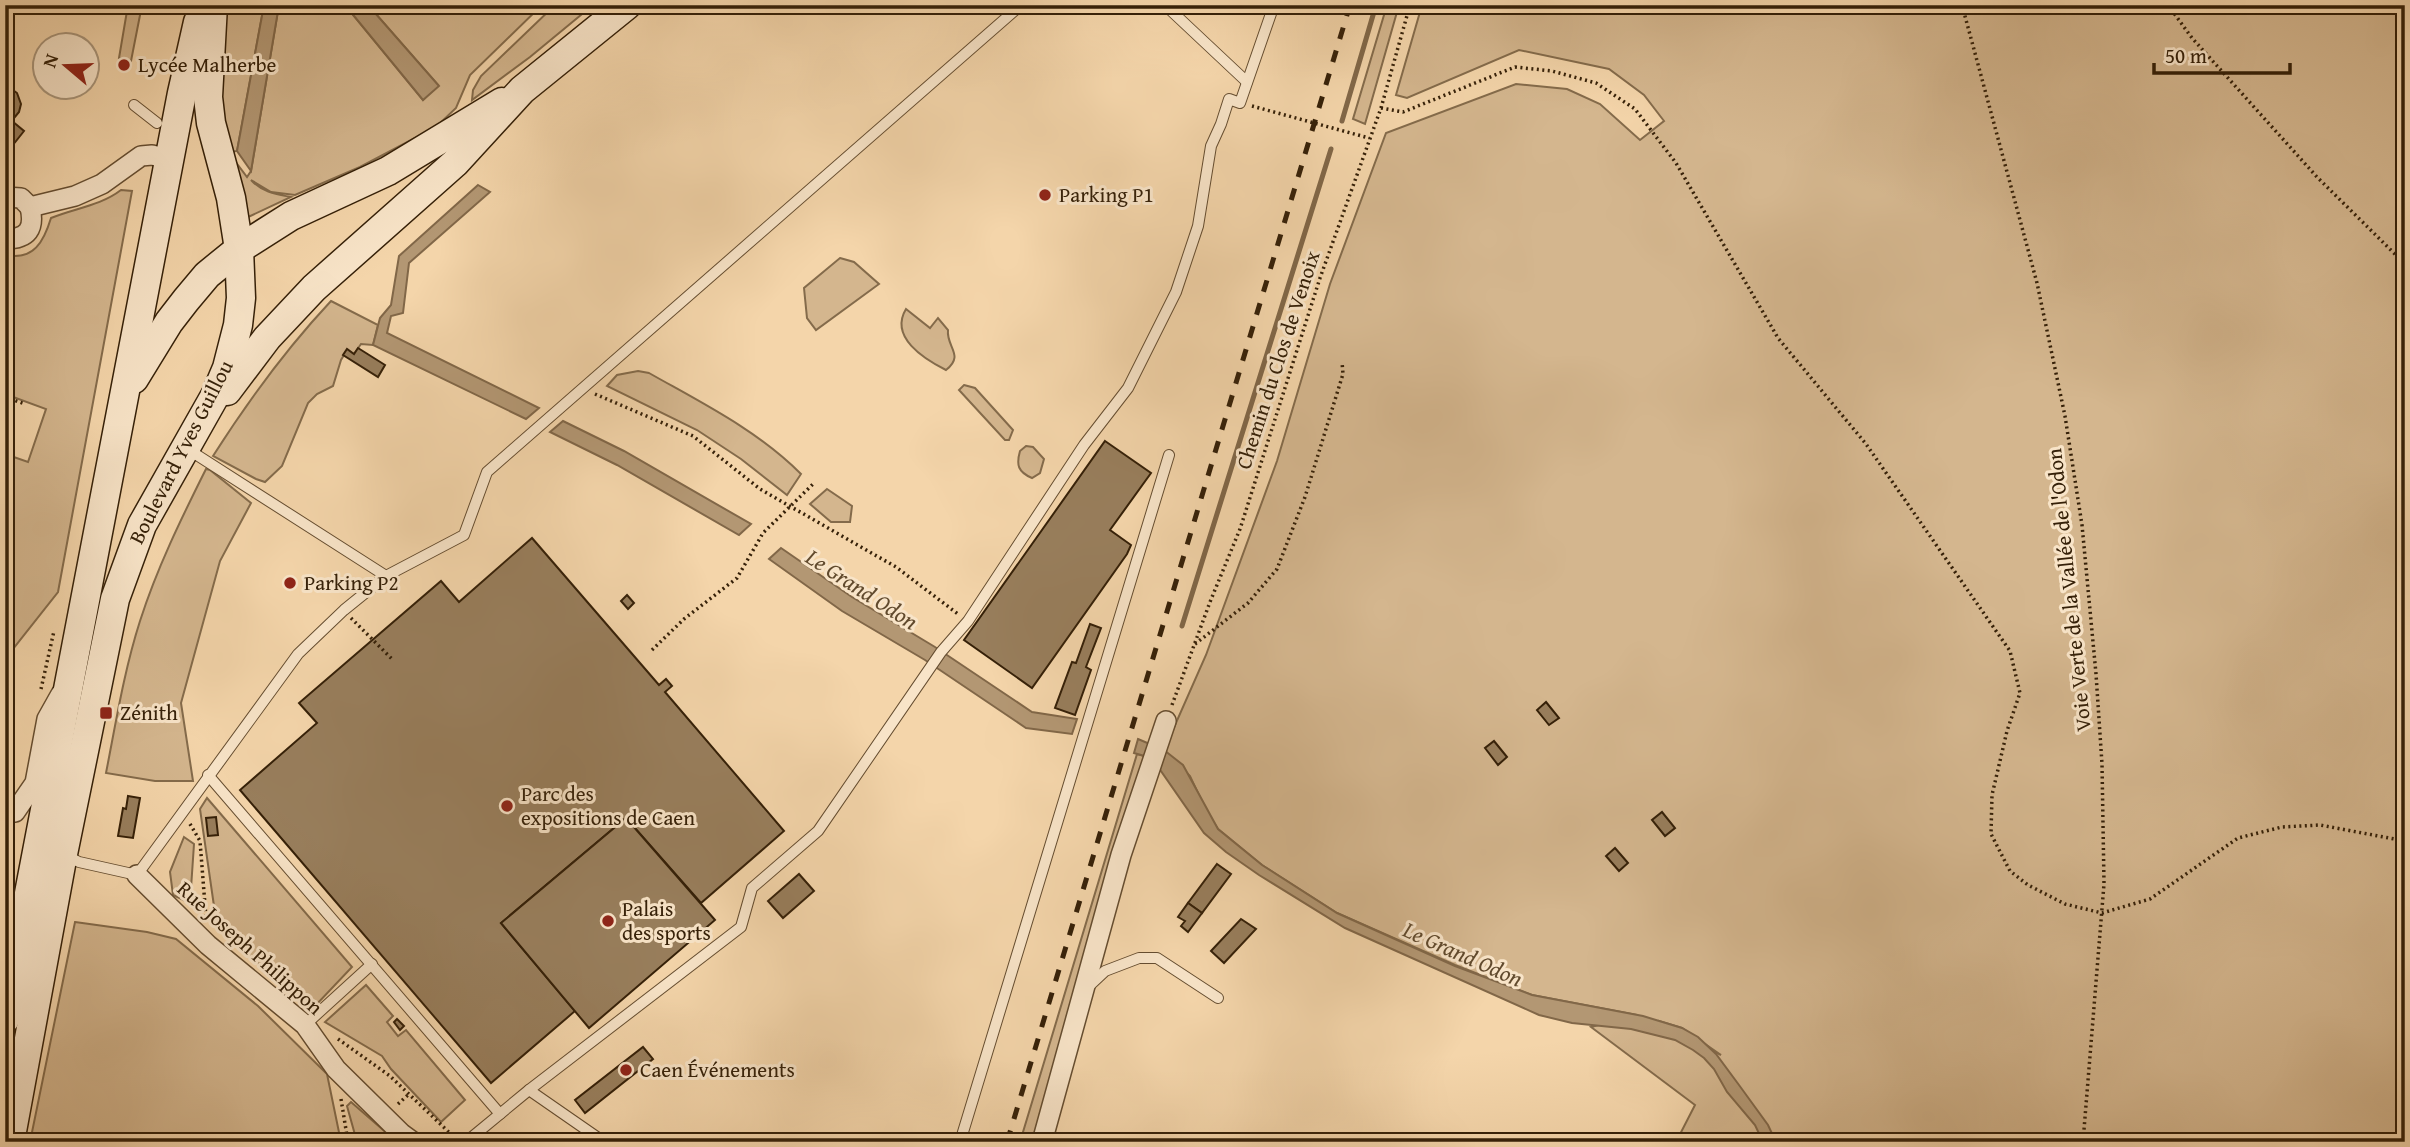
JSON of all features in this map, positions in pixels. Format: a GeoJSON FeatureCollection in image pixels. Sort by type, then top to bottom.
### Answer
{"type":"FeatureCollection","features":[{"type":"Feature","properties":{"kind":"main road","name":"Boulevard Yves Guillou"},"geometry":{"type":"LineString","coordinates":[[5,1019],[169,159],[202,5]]}},
{"type":"Feature","properties":{"kind":"main road","name":"Boulevard Yves Guillou"},"geometry":{"type":"LineString","coordinates":[[10,1142],[63,854],[115,599],[142,526],[216,394],[233,346],[241,298],[239,249],[231,198],[211,124],[208,97],[213,5]]}},
{"type":"Feature","properties":{"kind":"main road"},"geometry":{"type":"LineString","coordinates":[[187,445],[267,338],[314,288],[455,163],[522,90],[627,5]]}},
{"type":"Feature","properties":{"kind":"main road"},"geometry":{"type":"LineString","coordinates":[[124,394],[186,300],[207,275],[239,249],[291,216],[388,171],[522,90]]}},
{"type":"Feature","properties":{"kind":"street"},"geometry":{"type":"LineString","coordinates":[[31,210],[102,184],[141,156],[152,155],[169,159]]}},
{"type":"Feature","properties":{"kind":"street"},"geometry":{"type":"LineString","coordinates":[[5,197],[21,198],[31,210],[33,219],[26,234],[17,239],[5,239]]}},
{"type":"Feature","properties":{"kind":"street","name":"Boulevard Yves Guillou"},"geometry":{"type":"LineString","coordinates":[[10,810],[35,783],[47,719],[68,681]]}},
{"type":"Feature","properties":{"kind":"street"},"geometry":{"type":"LineString","coordinates":[[1042,1142],[1121,855],[1166,721]]}},
{"type":"Feature","properties":{"kind":"street"},"geometry":{"type":"LineString","coordinates":[[10,810],[63,854]]}},
{"type":"Feature","properties":{"kind":"street","name":"Rue Joseph Philippon"},"geometry":{"type":"LineString","coordinates":[[137,875],[208,945],[305,1025],[336,1069],[408,1138]]}},
{"type":"Feature","properties":{"kind":"lane"},"geometry":{"type":"LineString","coordinates":[[63,854],[79,862],[137,875],[298,654],[344,610],[386,576],[464,535],[486,472],[1021,5]]}},
{"type":"Feature","properties":{"kind":"lane"},"geometry":{"type":"LineString","coordinates":[[1165,5],[1247,82]]}},
{"type":"Feature","properties":{"kind":"lane"},"geometry":{"type":"LineString","coordinates":[[466,1142],[529,1090],[741,927],[752,888],[818,831],[932,665],[968,621],[1084,445],[1128,388],[1176,292],[1198,226],[1211,146],[1229,99],[1240,103],[1274,5]]}},
{"type":"Feature","properties":{"kind":"lane"},"geometry":{"type":"LineString","coordinates":[[134,105],[156,123]]}},
{"type":"Feature","properties":{"kind":"lane"},"geometry":{"type":"LineString","coordinates":[[187,445],[209,463],[386,576]]}},
{"type":"Feature","properties":{"kind":"lane"},"geometry":{"type":"LineString","coordinates":[[960,1142],[1169,455]]}},
{"type":"Feature","properties":{"kind":"lane"},"geometry":{"type":"LineString","coordinates":[[208,775],[500,1114]]}},
{"type":"Feature","properties":{"kind":"lane"},"geometry":{"type":"LineString","coordinates":[[1084,991],[1105,971],[1139,958],[1157,958],[1218,998]]}},
{"type":"Feature","properties":{"kind":"lane"},"geometry":{"type":"LineString","coordinates":[[305,1025],[372,964]]}},
{"type":"Feature","properties":{"kind":"lane"},"geometry":{"type":"LineString","coordinates":[[529,1090],[604,1142]]}},
{"type":"Feature","properties":{"kind":"path","name":"Chemin du Clos de Venoix"},"geometry":{"type":"LineString","coordinates":[[1166,721],[1240,529],[1320,278],[1381,108],[1410,5]]}},
{"type":"Feature","properties":{"kind":"path","name":"Voie Verte de la Vallée de l'Odon"},"geometry":{"type":"LineString","coordinates":[[1962,5],[2037,283],[2065,416],[2082,525],[2096,674],[2104,884],[2083,1142]]}},
{"type":"Feature","properties":{"kind":"path"},"geometry":{"type":"LineString","coordinates":[[2168,5],[2192,38],[2317,177],[2405,264]]}},
{"type":"Feature","properties":{"kind":"path"},"geometry":{"type":"LineString","coordinates":[[1381,108],[1403,111],[1516,67],[1552,71],[1596,83],[1635,108],[1676,163],[1778,338],[1866,444],[2010,651],[2020,693],[2007,732],[1992,795],[1991,834],[2010,871],[2028,886],[2065,904],[2102,913],[2150,899],[2238,838],[2282,827],[2320,825],[2405,841]]}},
{"type":"Feature","properties":{"kind":"path"},"geometry":{"type":"LineString","coordinates":[[1240,103],[1370,139]]}},
{"type":"Feature","properties":{"kind":"path"},"geometry":{"type":"LineString","coordinates":[[1194,646],[1217,625],[1248,603],[1277,569],[1305,497],[1343,374],[1342,362]]}},
{"type":"Feature","properties":{"kind":"path"},"geometry":{"type":"LineString","coordinates":[[583,389],[693,436],[760,489],[895,567],[968,621]]}},
{"type":"Feature","properties":{"kind":"path"},"geometry":{"type":"LineString","coordinates":[[5,397],[25,404]]}},
{"type":"Feature","properties":{"kind":"path"},"geometry":{"type":"LineString","coordinates":[[652,650],[684,619],[737,578],[763,533],[813,484]]}},
{"type":"Feature","properties":{"kind":"path"},"geometry":{"type":"LineString","coordinates":[[344,610],[392,659]]}},
{"type":"Feature","properties":{"kind":"path"},"geometry":{"type":"LineString","coordinates":[[182,813],[200,841],[208,945]]}},
{"type":"Feature","properties":{"kind":"path"},"geometry":{"type":"LineString","coordinates":[[305,1025],[322,1028],[390,1076],[459,1142]]}},
{"type":"Feature","properties":{"kind":"path"},"geometry":{"type":"LineString","coordinates":[[336,1069],[348,1142]]}},
{"type":"Feature","properties":{"kind":"path"},"geometry":{"type":"LineString","coordinates":[[399,1103],[410,1094]]}},
{"type":"Feature","properties":{"kind":"shaded area"},"geometry":{"type":"Polygon","coordinates":[[[128,5],[142,5],[131,61],[119,58],[128,5]]]}},
{"type":"Feature","properties":{"kind":"shaded area"},"geometry":{"type":"Polygon","coordinates":[[[224,5],[264,5],[237,151],[231,152],[247,177],[251,171],[279,5],[345,5],[423,100],[438,85],[368,5],[542,5],[470,75],[456,108],[436,127],[360,167],[295,195],[271,192],[251,180],[264,190],[274,193],[291,197],[246,218],[216,90],[224,5]]]}},
{"type":"Feature","properties":{"kind":"shaded area"},"geometry":{"type":"Polygon","coordinates":[[[264,5],[279,5],[251,171],[237,151],[264,5]]]}},
{"type":"Feature","properties":{"kind":"shaded area"},"geometry":{"type":"Polygon","coordinates":[[[345,5],[368,5],[439,86],[423,100],[345,5]]]}},
{"type":"Feature","properties":{"kind":"shaded area"},"geometry":{"type":"Polygon","coordinates":[[[555,5],[593,5],[472,100],[473,90],[481,76],[555,5]]]}},
{"type":"Feature","properties":{"kind":"shaded area"},"geometry":{"type":"Polygon","coordinates":[[[1387,5],[1399,5],[1365,124],[1353,119],[1387,5]]]}},
{"type":"Feature","properties":{"kind":"shaded area"},"geometry":{"type":"Polygon","coordinates":[[[1422,5],[2405,5],[2405,1142],[1676,1142],[1695,1105],[1591,1027],[1637,1015],[1532,995],[1455,965],[1337,913],[1262,865],[1218,829],[1190,776],[1164,750],[1206,655],[1277,461],[1330,284],[1386,133],[1516,84],[1567,89],[1600,104],[1640,140],[1664,121],[1644,95],[1609,69],[1519,50],[1407,98],[1396,95],[1422,5]],[[1659,1021],[1721,1055],[1682,1028],[1659,1021]]]}},
{"type":"Feature","properties":{"kind":"shaded area"},"geometry":{"type":"Polygon","coordinates":[[[478,185],[490,192],[409,263],[403,313],[391,316],[387,333],[539,408],[526,419],[373,345],[380,318],[391,305],[399,256],[478,185]]]}},
{"type":"Feature","properties":{"kind":"shaded area"},"geometry":{"type":"Polygon","coordinates":[[[121,190],[132,191],[58,592],[5,659],[5,454],[28,462],[46,409],[5,394],[5,347],[13,324],[5,321],[5,255],[15,256],[30,252],[41,241],[51,218],[96,203],[121,190]]]}},
{"type":"Feature","properties":{"kind":"shaded area"},"geometry":{"type":"Polygon","coordinates":[[[840,258],[854,262],[879,284],[816,330],[807,318],[804,288],[840,258]]]}},
{"type":"Feature","properties":{"kind":"shaded area"},"geometry":{"type":"Polygon","coordinates":[[[331,301],[378,325],[373,345],[361,344],[354,354],[347,350],[333,386],[317,394],[308,403],[282,466],[265,482],[213,456],[268,376],[331,301]]]}},
{"type":"Feature","properties":{"kind":"shaded area"},"geometry":{"type":"Polygon","coordinates":[[[906,309],[930,328],[938,318],[948,330],[954,360],[946,370],[919,353],[905,338],[902,319],[906,309]]]}},
{"type":"Feature","properties":{"kind":"shaded area"},"geometry":{"type":"Polygon","coordinates":[[[638,371],[649,373],[709,407],[784,458],[801,474],[787,495],[741,459],[697,430],[607,386],[617,375],[638,371]]]}},
{"type":"Feature","properties":{"kind":"shaded area"},"geometry":{"type":"Polygon","coordinates":[[[964,385],[975,388],[1013,430],[1009,440],[1005,440],[959,390],[964,385]]]}},
{"type":"Feature","properties":{"kind":"shaded area"},"geometry":{"type":"Polygon","coordinates":[[[563,421],[624,451],[751,524],[739,535],[617,465],[550,432],[563,421]]]}},
{"type":"Feature","properties":{"kind":"shaded area"},"geometry":{"type":"Polygon","coordinates":[[[1026,446],[1033,447],[1044,459],[1040,473],[1032,478],[1021,471],[1018,464],[1020,451],[1026,446]]]}},
{"type":"Feature","properties":{"kind":"shaded area"},"geometry":{"type":"Polygon","coordinates":[[[206,469],[251,503],[220,561],[181,703],[193,781],[155,781],[106,773],[125,678],[140,621],[162,563],[206,469]]]}},
{"type":"Feature","properties":{"kind":"shaded area"},"geometry":{"type":"Polygon","coordinates":[[[827,489],[852,506],[850,522],[831,522],[810,504],[827,489]]]}},
{"type":"Feature","properties":{"kind":"shaded area"},"geometry":{"type":"Polygon","coordinates":[[[781,548],[852,597],[935,647],[1032,712],[1077,719],[1072,734],[1026,728],[925,660],[842,611],[769,559],[781,548]]]}},
{"type":"Feature","properties":{"kind":"shaded area"},"geometry":{"type":"Polygon","coordinates":[[[1138,739],[1164,750],[1183,765],[1218,829],[1262,865],[1337,913],[1455,966],[1532,995],[1643,1016],[1682,1028],[1698,1037],[1716,1054],[1768,1125],[1776,1142],[1763,1142],[1755,1125],[1727,1092],[1714,1069],[1704,1058],[1675,1040],[1631,1029],[1572,1023],[1539,1015],[1345,928],[1259,875],[1204,833],[1156,764],[1148,757],[1134,753],[1138,739]]]}},
{"type":"Feature","properties":{"kind":"shaded area"},"geometry":{"type":"Polygon","coordinates":[[[1137,754],[1148,757],[1036,1142],[1020,1142],[1137,754]]]}},
{"type":"Feature","properties":{"kind":"shaded area"},"geometry":{"type":"Polygon","coordinates":[[[207,798],[352,967],[316,1005],[278,982],[242,948],[215,913],[200,809],[207,798]]]}},
{"type":"Feature","properties":{"kind":"shaded area"},"geometry":{"type":"Polygon","coordinates":[[[184,837],[194,844],[190,903],[173,895],[170,872],[184,837]]]}},
{"type":"Feature","properties":{"kind":"shaded area"},"geometry":{"type":"Polygon","coordinates":[[[75,922],[176,939],[258,1006],[327,1074],[341,1142],[30,1142],[75,922]]]}},
{"type":"Feature","properties":{"kind":"shaded area"},"geometry":{"type":"Polygon","coordinates":[[[366,985],[393,1016],[387,1022],[398,1036],[406,1030],[465,1100],[441,1122],[382,1056],[325,1022],[366,985]]]}},
{"type":"Feature","properties":{"kind":"shaded area"},"geometry":{"type":"Polygon","coordinates":[[[351,1102],[397,1142],[357,1142],[347,1106],[351,1102]]]}},
{"type":"Feature","properties":{"kind":"building"},"geometry":{"type":"Polygon","coordinates":[[[5,84],[17,93],[21,104],[19,112],[5,129],[5,84]]]}},
{"type":"Feature","properties":{"kind":"building"},"geometry":{"type":"Polygon","coordinates":[[[12,121],[24,131],[5,155],[5,129],[12,121]]]}},
{"type":"Feature","properties":{"kind":"building"},"geometry":{"type":"Polygon","coordinates":[[[358,348],[385,365],[378,377],[343,355],[347,349],[354,354],[358,348]]]}},
{"type":"Feature","properties":{"kind":"building"},"geometry":{"type":"Polygon","coordinates":[[[1105,441],[1151,473],[1110,530],[1131,545],[1032,688],[964,640],[1105,441]]]}},
{"type":"Feature","properties":{"kind":"building","name":"Parc des expositions de Caen"},"geometry":{"type":"Polygon","coordinates":[[[532,538],[659,685],[666,679],[672,686],[665,692],[784,831],[701,903],[626,818],[501,923],[575,1011],[491,1083],[240,790],[317,723],[299,703],[441,581],[459,602],[532,538]]]}},
{"type":"Feature","properties":{"kind":"building"},"geometry":{"type":"Polygon","coordinates":[[[627,595],[634,603],[628,609],[621,601],[627,595]]]}},
{"type":"Feature","properties":{"kind":"building"},"geometry":{"type":"Polygon","coordinates":[[[1090,624],[1101,628],[1086,667],[1091,670],[1075,715],[1055,708],[1090,624]]]}},
{"type":"Feature","properties":{"kind":"building"},"geometry":{"type":"Polygon","coordinates":[[[1546,702],[1559,718],[1549,725],[1537,710],[1546,702]]]}},
{"type":"Feature","properties":{"kind":"building"},"geometry":{"type":"Polygon","coordinates":[[[1494,741],[1507,757],[1498,765],[1485,748],[1494,741]]]}},
{"type":"Feature","properties":{"kind":"building"},"geometry":{"type":"Polygon","coordinates":[[[128,796],[140,798],[133,838],[118,836],[128,796]]]}},
{"type":"Feature","properties":{"kind":"building"},"geometry":{"type":"Polygon","coordinates":[[[1662,812],[1675,828],[1665,836],[1652,820],[1662,812]]]}},
{"type":"Feature","properties":{"kind":"building"},"geometry":{"type":"Polygon","coordinates":[[[216,817],[218,835],[208,836],[206,818],[216,817]]]}},
{"type":"Feature","properties":{"kind":"building","name":"Palais des sports"},"geometry":{"type":"Polygon","coordinates":[[[626,818],[715,920],[589,1028],[501,923],[626,818]]]}},
{"type":"Feature","properties":{"kind":"building"},"geometry":{"type":"Polygon","coordinates":[[[1615,848],[1628,863],[1619,871],[1606,856],[1615,848]]]}},
{"type":"Feature","properties":{"kind":"building"},"geometry":{"type":"Polygon","coordinates":[[[1217,864],[1231,874],[1202,913],[1188,903],[1217,864]]]}},
{"type":"Feature","properties":{"kind":"building"},"geometry":{"type":"Polygon","coordinates":[[[799,874],[814,891],[783,918],[768,901],[799,874]]]}},
{"type":"Feature","properties":{"kind":"building"},"geometry":{"type":"Polygon","coordinates":[[[1188,903],[1202,913],[1188,932],[1181,926],[1185,921],[1178,917],[1188,903]]]}},
{"type":"Feature","properties":{"kind":"building"},"geometry":{"type":"Polygon","coordinates":[[[1241,919],[1256,929],[1224,963],[1211,951],[1241,919]]]}},
{"type":"Feature","properties":{"kind":"building"},"geometry":{"type":"Polygon","coordinates":[[[397,1019],[404,1026],[400,1030],[394,1022],[397,1019]]]}},
{"type":"Feature","properties":{"kind":"building","name":"Caen Événements"},"geometry":{"type":"Polygon","coordinates":[[[643,1047],[653,1059],[585,1113],[575,1100],[643,1047]]]}},
{"type":"Feature","properties":{"kind":"waterway"},"geometry":{"type":"LineString","coordinates":[[1342,121],[1376,5]]}},
{"type":"Feature","properties":{"kind":"waterway"},"geometry":{"type":"LineString","coordinates":[[1182,626],[1331,149]]}},
{"type":"Feature","properties":{"kind":"railway"},"geometry":{"type":"LineString","coordinates":[[1007,1142],[1350,5]]}},
{"type":"Feature","properties":{"kind":"place","name":"Lycée Malherbe"},"geometry":{"type":"Point","coordinates":[124,65]}},
{"type":"Feature","properties":{"kind":"place","name":"Parking P1"},"geometry":{"type":"Point","coordinates":[1045,195]}},
{"type":"Feature","properties":{"kind":"place","name":"Parking P2"},"geometry":{"type":"Point","coordinates":[290,583]}},
{"type":"Feature","properties":{"kind":"place","name":"Zénith"},"geometry":{"type":"Point","coordinates":[106,713]}},
{"type":"Feature","properties":{"kind":"place","name":"Parc des expositions de Caen"},"geometry":{"type":"Point","coordinates":[507,806]}},
{"type":"Feature","properties":{"kind":"place","name":"Palais des sports"},"geometry":{"type":"Point","coordinates":[608,921]}},
{"type":"Feature","properties":{"kind":"place","name":"Caen Événements"},"geometry":{"type":"Point","coordinates":[626,1070]}},
{"type":"Feature","properties":{"kind":"water label","name":"Le Grand Odon"},"geometry":{"type":"Point","coordinates":[862,589]}},
{"type":"Feature","properties":{"kind":"water label","name":"Le Grand Odon"},"geometry":{"type":"Point","coordinates":[1463,954]}}]}
